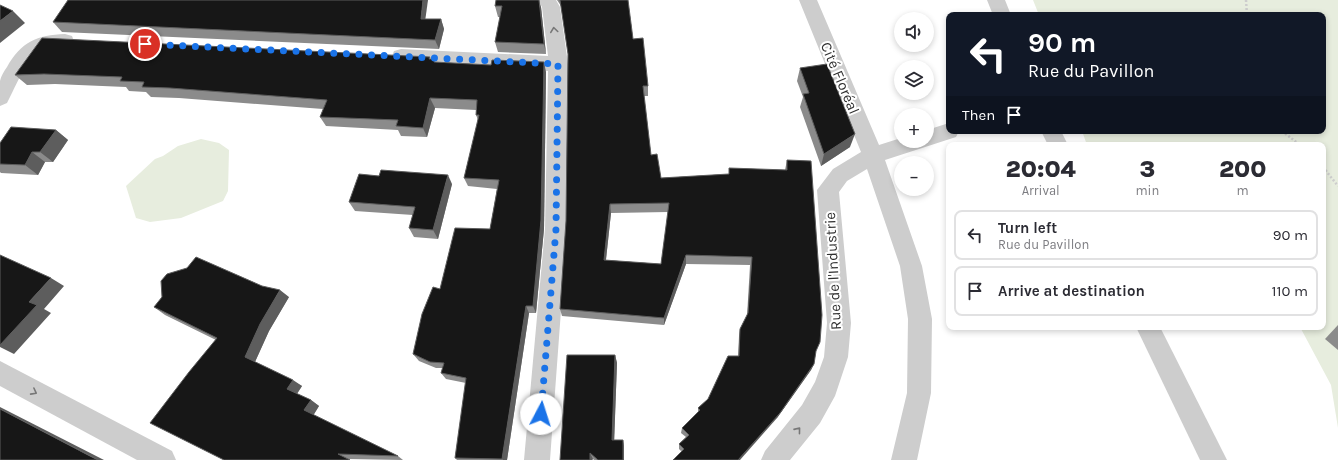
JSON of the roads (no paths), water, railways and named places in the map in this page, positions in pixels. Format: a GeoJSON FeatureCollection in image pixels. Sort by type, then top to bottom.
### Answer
{"type":"FeatureCollection","features":[{"type":"Feature","properties":{"kind":"street"},"geometry":{"type":"LineString","coordinates":[[537,460],[556,229],[558,64],[550,7],[547,0]]}},
{"type":"Feature","properties":{"kind":"street","name":"Cité Floréal"},"geometry":{"type":"LineString","coordinates":[[808,0],[873,155],[900,228],[911,266],[920,319],[919,393],[904,460]]}},
{"type":"Feature","properties":{"kind":"street"},"geometry":{"type":"LineString","coordinates":[[996,0],[1001,12]]}},
{"type":"Feature","properties":{"kind":"street"},"geometry":{"type":"LineString","coordinates":[[0,98],[21,59],[33,47],[50,40],[82,42]]}},
{"type":"Feature","properties":{"kind":"street"},"geometry":{"type":"LineString","coordinates":[[387,55],[558,64]]}},
{"type":"Feature","properties":{"kind":"street"},"geometry":{"type":"LineString","coordinates":[[934,136],[946,132]]}},
{"type":"Feature","properties":{"kind":"street","name":"Rue de l'Industrie"},"geometry":{"type":"LineString","coordinates":[[774,460],[811,414],[826,387],[836,357],[839,323],[828,190],[840,175],[873,155],[895,148]]}},
{"type":"Feature","properties":{"kind":"street"},"geometry":{"type":"LineString","coordinates":[[1149,330],[1214,460]]}},
{"type":"Feature","properties":{"kind":"street"},"geometry":{"type":"LineString","coordinates":[[0,373],[163,460]]}}]}
